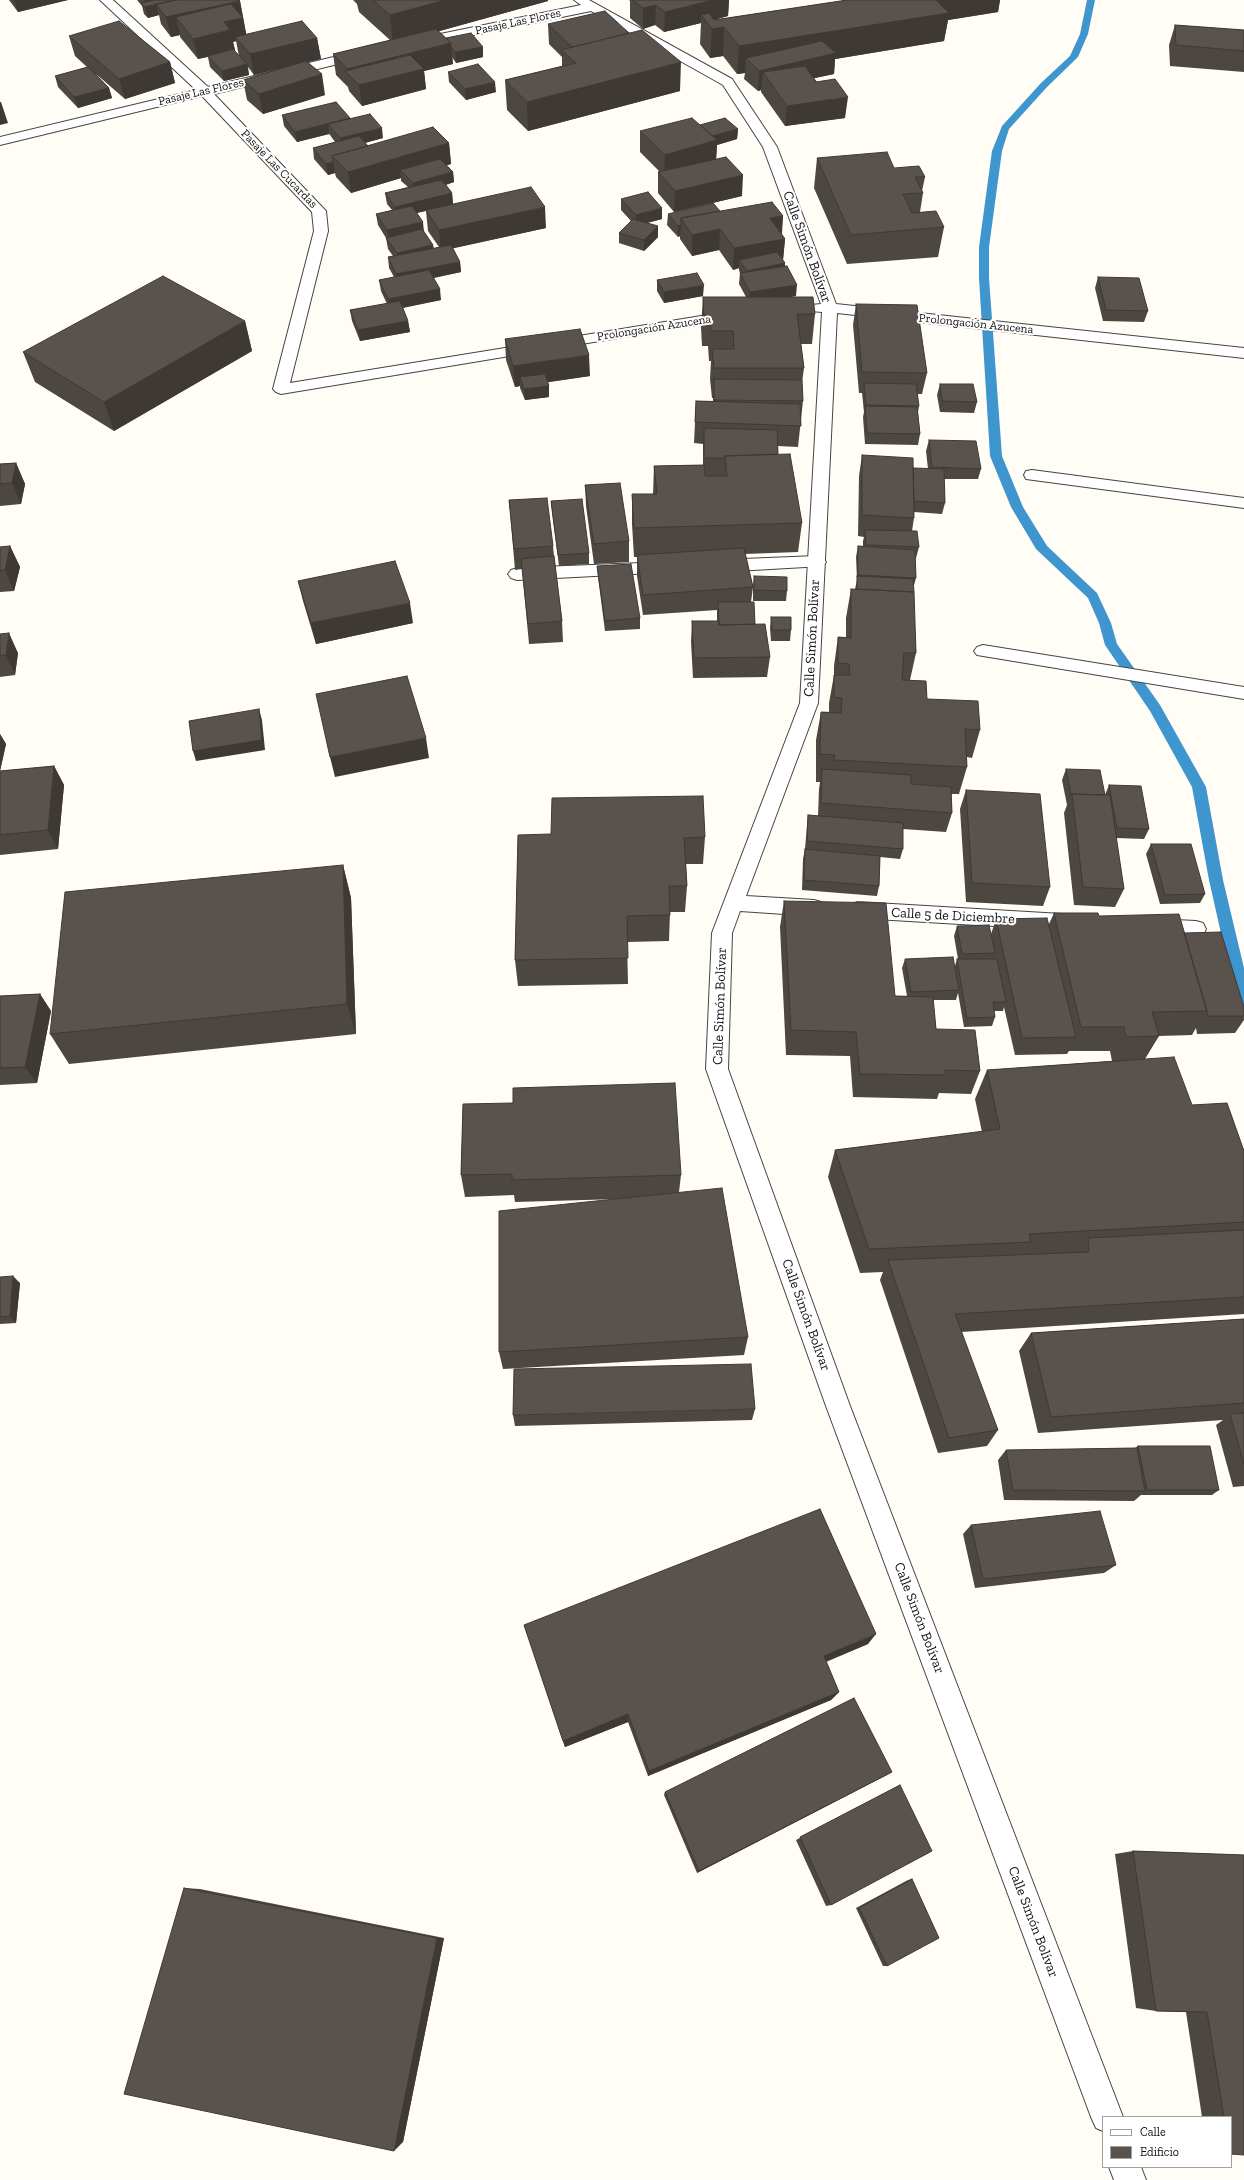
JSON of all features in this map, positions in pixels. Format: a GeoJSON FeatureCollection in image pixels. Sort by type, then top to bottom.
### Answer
{"type":"FeatureCollection","features":[{"type":"Feature","properties":{"kind":"street","name":"Pasaje Las Cucardas"},"geometry":{"type":"LineString","coordinates":[[106,0],[204,91],[319,211],[322,231],[281,390]]}},
{"type":"Feature","properties":{"kind":"street","name":"Pasaje Las Flores"},"geometry":{"type":"LineString","coordinates":[[406,45],[586,4]]}},
{"type":"Feature","properties":{"kind":"street","name":"Calle Simón Bolívar"},"geometry":{"type":"LineString","coordinates":[[586,4],[728,82],[770,147],[830,308],[809,703],[722,933],[717,1069],[838,1406],[1107,2116]]}},
{"type":"Feature","properties":{"kind":"street","name":"Pasaje Las Flores"},"geometry":{"type":"LineString","coordinates":[[0,141],[375,51]]}},
{"type":"Feature","properties":{"kind":"street","name":"Prolongación Azucena"},"geometry":{"type":"LineString","coordinates":[[801,309],[830,308],[1244,353]]}},
{"type":"Feature","properties":{"kind":"street","name":"Prolongación Azucena"},"geometry":{"type":"LineString","coordinates":[[281,390],[750,312]]}},
{"type":"Feature","properties":{"kind":"street"},"geometry":{"type":"LineString","coordinates":[[1032,475],[1244,503]]}},
{"type":"Feature","properties":{"kind":"street"},"geometry":{"type":"LineString","coordinates":[[517,574],[817,562]]}},
{"type":"Feature","properties":{"kind":"street"},"geometry":{"type":"LineString","coordinates":[[983,651],[1244,693]]}},
{"type":"Feature","properties":{"kind":"street","name":"Calle 5 de Diciembre"},"geometry":{"type":"LineString","coordinates":[[733,904],[1100,924]]}},
{"type":"Feature","properties":{"kind":"street"},"geometry":{"type":"LineString","coordinates":[[1132,926],[1196,929]]}},
{"type":"Feature","properties":{"kind":"street"},"geometry":{"type":"LineString","coordinates":[[1126,2168],[1130,2180]]}},
{"type":"Feature","properties":{"kind":"building"},"geometry":{"type":"Polygon","coordinates":[[[154,0],[176,0],[145,7],[141,3],[154,0]]]}},
{"type":"Feature","properties":{"kind":"building"},"geometry":{"type":"Polygon","coordinates":[[[176,0],[240,1],[166,17],[156,4],[176,0]]]}},
{"type":"Feature","properties":{"kind":"building"},"geometry":{"type":"Polygon","coordinates":[[[373,0],[446,0],[390,15],[373,0]]]}},
{"type":"Feature","properties":{"kind":"building"},"geometry":{"type":"Polygon","coordinates":[[[633,0],[713,0],[665,12],[656,5],[643,8],[633,0]]]}},
{"type":"Feature","properties":{"kind":"building"},"geometry":{"type":"Polygon","coordinates":[[[847,0],[936,0],[949,13],[739,46],[724,27],[712,29],[701,15],[709,13],[714,20],[847,0]]]}},
{"type":"Feature","properties":{"kind":"building"},"geometry":{"type":"Polygon","coordinates":[[[231,4],[243,18],[224,22],[230,30],[193,39],[176,17],[231,4]]]}},
{"type":"Feature","properties":{"kind":"building"},"geometry":{"type":"Polygon","coordinates":[[[605,11],[629,33],[572,47],[548,24],[605,11]]]}},
{"type":"Feature","properties":{"kind":"building"},"geometry":{"type":"Polygon","coordinates":[[[119,21],[170,62],[119,79],[69,36],[119,21]]]}},
{"type":"Feature","properties":{"kind":"building"},"geometry":{"type":"Polygon","coordinates":[[[302,21],[317,38],[250,54],[235,37],[302,21]]]}},
{"type":"Feature","properties":{"kind":"building"},"geometry":{"type":"Polygon","coordinates":[[[1175,25],[1244,30],[1244,51],[1176,45],[1175,25]]]}},
{"type":"Feature","properties":{"kind":"building"},"geometry":{"type":"Polygon","coordinates":[[[436,29],[451,43],[347,69],[333,54],[436,29]]]}},
{"type":"Feature","properties":{"kind":"building"},"geometry":{"type":"Polygon","coordinates":[[[642,30],[681,62],[527,102],[505,80],[576,63],[561,50],[642,30]]]}},
{"type":"Feature","properties":{"kind":"building"},"geometry":{"type":"Polygon","coordinates":[[[471,33],[483,47],[455,52],[451,47],[451,43],[446,38],[471,33]]]}},
{"type":"Feature","properties":{"kind":"building"},"geometry":{"type":"Polygon","coordinates":[[[822,41],[836,53],[759,71],[746,58],[822,41]]]}},
{"type":"Feature","properties":{"kind":"building"},"geometry":{"type":"Polygon","coordinates":[[[233,49],[247,64],[222,71],[208,56],[233,49]]]}},
{"type":"Feature","properties":{"kind":"building"},"geometry":{"type":"Polygon","coordinates":[[[410,55],[424,69],[359,85],[345,71],[410,55]]]}},
{"type":"Feature","properties":{"kind":"building"},"geometry":{"type":"Polygon","coordinates":[[[306,61],[322,74],[259,94],[243,80],[306,61]]]}},
{"type":"Feature","properties":{"kind":"building"},"geometry":{"type":"Polygon","coordinates":[[[478,64],[495,82],[465,89],[448,72],[478,64]]]}},
{"type":"Feature","properties":{"kind":"building"},"geometry":{"type":"Polygon","coordinates":[[[805,66],[816,82],[835,79],[848,97],[787,106],[763,72],[805,66]]]}},
{"type":"Feature","properties":{"kind":"building"},"geometry":{"type":"Polygon","coordinates":[[[88,67],[109,88],[74,97],[55,76],[88,67]]]}},
{"type":"Feature","properties":{"kind":"building"},"geometry":{"type":"Polygon","coordinates":[[[336,102],[350,118],[295,132],[282,115],[336,102]]]}},
{"type":"Feature","properties":{"kind":"building"},"geometry":{"type":"Polygon","coordinates":[[[370,114],[382,128],[340,138],[328,124],[370,114]]]}},
{"type":"Feature","properties":{"kind":"building"},"geometry":{"type":"Polygon","coordinates":[[[692,118],[717,140],[665,155],[640,131],[692,118]]]}},
{"type":"Feature","properties":{"kind":"building"},"geometry":{"type":"Polygon","coordinates":[[[725,118],[738,129],[712,136],[700,125],[725,118]]]}},
{"type":"Feature","properties":{"kind":"building"},"geometry":{"type":"Polygon","coordinates":[[[433,127],[449,143],[348,172],[332,156],[433,127]]]}},
{"type":"Feature","properties":{"kind":"building"},"geometry":{"type":"Polygon","coordinates":[[[359,136],[368,146],[332,156],[333,162],[326,164],[313,148],[359,136]]]}},
{"type":"Feature","properties":{"kind":"building"},"geometry":{"type":"Polygon","coordinates":[[[887,152],[894,168],[919,166],[925,177],[915,177],[923,193],[903,194],[912,213],[936,211],[944,227],[851,235],[817,158],[887,152]]]}},
{"type":"Feature","properties":{"kind":"building"},"geometry":{"type":"Polygon","coordinates":[[[726,157],[743,175],[675,191],[658,172],[726,157]]]}},
{"type":"Feature","properties":{"kind":"building"},"geometry":{"type":"Polygon","coordinates":[[[440,159],[453,172],[413,183],[400,170],[440,159]]]}},
{"type":"Feature","properties":{"kind":"building"},"geometry":{"type":"Polygon","coordinates":[[[442,180],[452,193],[395,207],[385,193],[442,180]]]}},
{"type":"Feature","properties":{"kind":"building"},"geometry":{"type":"Polygon","coordinates":[[[531,187],[545,207],[439,230],[426,210],[531,187]]]}},
{"type":"Feature","properties":{"kind":"building"},"geometry":{"type":"Polygon","coordinates":[[[648,192],[662,208],[636,215],[621,199],[648,192]]]}},
{"type":"Feature","properties":{"kind":"building"},"geometry":{"type":"Polygon","coordinates":[[[772,202],[783,216],[770,218],[785,239],[734,248],[720,229],[692,235],[681,218],[772,202]]]}},
{"type":"Feature","properties":{"kind":"building"},"geometry":{"type":"Polygon","coordinates":[[[713,203],[720,211],[681,218],[681,225],[678,226],[668,214],[713,203]]]}},
{"type":"Feature","properties":{"kind":"building"},"geometry":{"type":"Polygon","coordinates":[[[412,206],[423,222],[387,230],[376,214],[412,206]]]}},
{"type":"Feature","properties":{"kind":"building"},"geometry":{"type":"Polygon","coordinates":[[[633,219],[658,226],[644,240],[619,233],[633,219]]]}},
{"type":"Feature","properties":{"kind":"building"},"geometry":{"type":"Polygon","coordinates":[[[422,229],[433,245],[397,253],[386,238],[422,229]]]}},
{"type":"Feature","properties":{"kind":"building"},"geometry":{"type":"Polygon","coordinates":[[[451,245],[460,262],[396,274],[388,257],[451,245]]]}},
{"type":"Feature","properties":{"kind":"building"},"geometry":{"type":"Polygon","coordinates":[[[777,252],[785,263],[747,271],[739,260],[777,252]]]}},
{"type":"Feature","properties":{"kind":"building"},"geometry":{"type":"Polygon","coordinates":[[[787,266],[797,285],[750,292],[740,273],[787,266]]]}},
{"type":"Feature","properties":{"kind":"building"},"geometry":{"type":"Polygon","coordinates":[[[429,270],[440,289],[388,299],[379,280],[429,270]]]}},
{"type":"Feature","properties":{"kind":"building"},"geometry":{"type":"Polygon","coordinates":[[[697,273],[704,285],[664,292],[657,280],[697,273]]]}},
{"type":"Feature","properties":{"kind":"building"},"geometry":{"type":"Polygon","coordinates":[[[163,276],[245,321],[104,402],[23,352],[163,276]]]}},
{"type":"Feature","properties":{"kind":"building"},"geometry":{"type":"Polygon","coordinates":[[[1098,277],[1139,278],[1148,311],[1106,310],[1098,277]]]}},
{"type":"Feature","properties":{"kind":"building"},"geometry":{"type":"Polygon","coordinates":[[[703,297],[813,297],[815,314],[797,314],[804,368],[714,368],[712,349],[734,349],[733,331],[711,331],[710,316],[704,316],[703,297]]]}},
{"type":"Feature","properties":{"kind":"building"},"geometry":{"type":"Polygon","coordinates":[[[400,301],[408,321],[358,330],[350,310],[400,301]]]}},
{"type":"Feature","properties":{"kind":"building"},"geometry":{"type":"Polygon","coordinates":[[[856,304],[917,305],[927,373],[862,372],[856,304]]]}},
{"type":"Feature","properties":{"kind":"building"},"geometry":{"type":"Polygon","coordinates":[[[580,329],[589,355],[513,366],[505,339],[580,329]]]}},
{"type":"Feature","properties":{"kind":"building"},"geometry":{"type":"Polygon","coordinates":[[[545,374],[549,386],[524,389],[520,377],[545,374]]]}},
{"type":"Feature","properties":{"kind":"building"},"geometry":{"type":"Polygon","coordinates":[[[714,379],[802,380],[803,401],[714,400],[714,379]]]}},
{"type":"Feature","properties":{"kind":"building"},"geometry":{"type":"Polygon","coordinates":[[[864,383],[916,384],[919,406],[866,405],[864,383]]]}},
{"type":"Feature","properties":{"kind":"building"},"geometry":{"type":"Polygon","coordinates":[[[940,384],[973,384],[977,402],[942,401],[940,384]]]}},
{"type":"Feature","properties":{"kind":"building"},"geometry":{"type":"Polygon","coordinates":[[[696,401],[800,404],[801,426],[695,422],[696,401]]]}},
{"type":"Feature","properties":{"kind":"building"},"geometry":{"type":"Polygon","coordinates":[[[865,406],[917,407],[920,434],[867,433],[865,406]]]}},
{"type":"Feature","properties":{"kind":"building"},"geometry":{"type":"Polygon","coordinates":[[[704,428],[777,430],[778,454],[704,458],[704,428]]]}},
{"type":"Feature","properties":{"kind":"building"},"geometry":{"type":"Polygon","coordinates":[[[929,440],[976,441],[981,469],[932,467],[929,440]]]}},
{"type":"Feature","properties":{"kind":"building"},"geometry":{"type":"Polygon","coordinates":[[[790,454],[802,523],[634,528],[632,494],[657,494],[654,466],[704,465],[705,476],[727,476],[725,456],[790,454]]]}},
{"type":"Feature","properties":{"kind":"building"},"geometry":{"type":"Polygon","coordinates":[[[862,455],[913,458],[914,518],[862,515],[862,455]]]}},
{"type":"Feature","properties":{"kind":"building"},"geometry":{"type":"Polygon","coordinates":[[[16,463],[12,483],[0,484],[0,464],[16,463]]]}},
{"type":"Feature","properties":{"kind":"building"},"geometry":{"type":"Polygon","coordinates":[[[913,468],[944,469],[945,503],[914,501],[913,468]]]}},
{"type":"Feature","properties":{"kind":"building"},"geometry":{"type":"Polygon","coordinates":[[[620,483],[629,541],[594,544],[585,485],[620,483]]]}},
{"type":"Feature","properties":{"kind":"building"},"geometry":{"type":"Polygon","coordinates":[[[547,498],[553,546],[514,549],[509,500],[547,498]]]}},
{"type":"Feature","properties":{"kind":"building"},"geometry":{"type":"Polygon","coordinates":[[[582,499],[589,553],[558,555],[551,501],[582,499]]]}},
{"type":"Feature","properties":{"kind":"building"},"geometry":{"type":"Polygon","coordinates":[[[865,530],[917,531],[919,547],[866,545],[865,530]]]}},
{"type":"Feature","properties":{"kind":"building"},"geometry":{"type":"Polygon","coordinates":[[[10,546],[5,570],[0,571],[0,547],[10,546]]]}},
{"type":"Feature","properties":{"kind":"building"},"geometry":{"type":"Polygon","coordinates":[[[858,546],[915,550],[916,578],[858,575],[858,546]]]}},
{"type":"Feature","properties":{"kind":"building"},"geometry":{"type":"Polygon","coordinates":[[[744,548],[753,587],[643,595],[637,555],[744,548]]]}},
{"type":"Feature","properties":{"kind":"building"},"geometry":{"type":"Polygon","coordinates":[[[554,556],[562,621],[528,624],[521,559],[554,556]]]}},
{"type":"Feature","properties":{"kind":"building"},"geometry":{"type":"Polygon","coordinates":[[[395,561],[410,603],[311,623],[298,581],[395,561]]]}},
{"type":"Feature","properties":{"kind":"building"},"geometry":{"type":"Polygon","coordinates":[[[631,564],[640,618],[605,621],[597,566],[631,564]]]}},
{"type":"Feature","properties":{"kind":"building"},"geometry":{"type":"Polygon","coordinates":[[[754,576],[787,577],[787,591],[754,590],[754,576]]]}},
{"type":"Feature","properties":{"kind":"building"},"geometry":{"type":"Polygon","coordinates":[[[857,576],[913,579],[914,592],[857,589],[857,576]]]}},
{"type":"Feature","properties":{"kind":"building"},"geometry":{"type":"Polygon","coordinates":[[[851,589],[914,592],[916,653],[904,653],[902,680],[926,681],[927,699],[978,701],[980,730],[965,729],[967,767],[834,760],[835,755],[820,754],[821,712],[841,713],[842,698],[834,697],[834,675],[850,675],[849,664],[838,663],[838,637],[851,638],[851,589]]]}},
{"type":"Feature","properties":{"kind":"building"},"geometry":{"type":"Polygon","coordinates":[[[718,602],[754,602],[755,624],[719,625],[718,602]]]}},
{"type":"Feature","properties":{"kind":"building"},"geometry":{"type":"Polygon","coordinates":[[[771,617],[791,617],[791,630],[772,630],[771,617]]]}},
{"type":"Feature","properties":{"kind":"building"},"geometry":{"type":"Polygon","coordinates":[[[692,621],[719,621],[719,625],[765,624],[770,657],[694,658],[692,621]]]}},
{"type":"Feature","properties":{"kind":"building"},"geometry":{"type":"Polygon","coordinates":[[[9,633],[6,655],[0,656],[0,634],[9,633]]]}},
{"type":"Feature","properties":{"kind":"building"},"geometry":{"type":"Polygon","coordinates":[[[407,676],[426,738],[330,757],[316,694],[407,676]]]}},
{"type":"Feature","properties":{"kind":"building"},"geometry":{"type":"Polygon","coordinates":[[[259,709],[262,740],[193,751],[189,721],[259,709]]]}},
{"type":"Feature","properties":{"kind":"building"},"geometry":{"type":"Polygon","coordinates":[[[54,766],[48,830],[0,835],[0,771],[54,766]]]}},
{"type":"Feature","properties":{"kind":"building"},"geometry":{"type":"Polygon","coordinates":[[[822,769],[911,775],[911,784],[951,787],[952,813],[821,803],[822,769]]]}},
{"type":"Feature","properties":{"kind":"building"},"geometry":{"type":"Polygon","coordinates":[[[1066,769],[1100,770],[1105,795],[1071,795],[1066,769]]]}},
{"type":"Feature","properties":{"kind":"building"},"geometry":{"type":"Polygon","coordinates":[[[1109,785],[1141,786],[1149,829],[1117,828],[1109,785]]]}},
{"type":"Feature","properties":{"kind":"building"},"geometry":{"type":"Polygon","coordinates":[[[966,790],[1040,794],[1050,887],[972,883],[966,790]]]}},
{"type":"Feature","properties":{"kind":"building"},"geometry":{"type":"Polygon","coordinates":[[[1072,794],[1110,795],[1124,889],[1083,887],[1072,794]]]}},
{"type":"Feature","properties":{"kind":"building"},"geometry":{"type":"Polygon","coordinates":[[[703,796],[705,837],[684,838],[687,886],[669,886],[670,915],[627,916],[628,958],[515,960],[518,835],[551,834],[552,798],[703,796]]]}},
{"type":"Feature","properties":{"kind":"building"},"geometry":{"type":"Polygon","coordinates":[[[808,815],[903,823],[903,849],[807,841],[808,815]]]}},
{"type":"Feature","properties":{"kind":"building"},"geometry":{"type":"Polygon","coordinates":[[[1151,844],[1191,844],[1205,894],[1165,895],[1151,844]]]}},
{"type":"Feature","properties":{"kind":"building"},"geometry":{"type":"Polygon","coordinates":[[[805,849],[880,856],[879,886],[804,880],[805,849]]]}},
{"type":"Feature","properties":{"kind":"building"},"geometry":{"type":"Polygon","coordinates":[[[343,865],[347,1004],[50,1034],[65,892],[343,865]]]}},
{"type":"Feature","properties":{"kind":"building"},"geometry":{"type":"Polygon","coordinates":[[[784,901],[886,903],[895,996],[933,997],[936,1029],[975,1030],[980,1071],[945,1070],[946,1075],[860,1074],[856,1032],[791,1030],[784,901]]]}},
{"type":"Feature","properties":{"kind":"building"},"geometry":{"type":"Polygon","coordinates":[[[1054,913],[1098,913],[1099,916],[1179,914],[1207,1011],[1152,1012],[1159,1036],[1126,1037],[1124,1027],[1081,1027],[1054,913]]]}},
{"type":"Feature","properties":{"kind":"building"},"geometry":{"type":"Polygon","coordinates":[[[1047,918],[1076,1037],[1022,1038],[996,919],[1047,918]]]}},
{"type":"Feature","properties":{"kind":"building"},"geometry":{"type":"Polygon","coordinates":[[[989,925],[995,953],[962,954],[957,926],[989,925]]]}},
{"type":"Feature","properties":{"kind":"building"},"geometry":{"type":"Polygon","coordinates":[[[1221,932],[1244,1007],[1244,1016],[1208,1016],[1184,933],[1221,932]]]}},
{"type":"Feature","properties":{"kind":"building"},"geometry":{"type":"Polygon","coordinates":[[[953,957],[959,990],[911,992],[905,959],[953,957]]]}},
{"type":"Feature","properties":{"kind":"building"},"geometry":{"type":"Polygon","coordinates":[[[957,959],[997,959],[1006,1002],[993,1002],[995,1017],[967,1018],[957,959]]]}},
{"type":"Feature","properties":{"kind":"building"},"geometry":{"type":"Polygon","coordinates":[[[40,994],[25,1067],[0,1068],[0,996],[40,994]]]}},
{"type":"Feature","properties":{"kind":"building"},"geometry":{"type":"Polygon","coordinates":[[[1174,1057],[1192,1105],[1227,1103],[1244,1151],[1244,1222],[1029,1234],[1031,1242],[869,1249],[835,1150],[1000,1129],[987,1070],[1174,1057]]]}},
{"type":"Feature","properties":{"kind":"building"},"geometry":{"type":"Polygon","coordinates":[[[675,1083],[681,1175],[512,1180],[512,1174],[461,1175],[463,1104],[513,1103],[513,1088],[675,1083]]]}},
{"type":"Feature","properties":{"kind":"building"},"geometry":{"type":"Polygon","coordinates":[[[722,1188],[748,1337],[499,1352],[499,1211],[722,1188]]]}},
{"type":"Feature","properties":{"kind":"building"},"geometry":{"type":"Polygon","coordinates":[[[1244,1230],[1244,1297],[955,1314],[998,1430],[949,1438],[888,1260],[1089,1252],[1088,1238],[1244,1230]]]}},
{"type":"Feature","properties":{"kind":"building"},"geometry":{"type":"Polygon","coordinates":[[[13,1276],[10,1316],[0,1317],[0,1277],[13,1276]]]}},
{"type":"Feature","properties":{"kind":"building"},"geometry":{"type":"Polygon","coordinates":[[[1244,1319],[1244,1403],[1051,1417],[1031,1333],[1244,1319]]]}},
{"type":"Feature","properties":{"kind":"building"},"geometry":{"type":"Polygon","coordinates":[[[751,1364],[755,1409],[513,1415],[514,1369],[751,1364]]]}},
{"type":"Feature","properties":{"kind":"building"},"geometry":{"type":"Polygon","coordinates":[[[1244,1413],[1244,1464],[1230,1414],[1244,1413]]]}},
{"type":"Feature","properties":{"kind":"building"},"geometry":{"type":"Polygon","coordinates":[[[1138,1446],[1210,1446],[1219,1490],[1147,1490],[1138,1446]]]}},
{"type":"Feature","properties":{"kind":"building"},"geometry":{"type":"Polygon","coordinates":[[[1137,1448],[1145,1491],[1013,1490],[1006,1450],[1137,1448]]]}},
{"type":"Feature","properties":{"kind":"building"},"geometry":{"type":"Polygon","coordinates":[[[820,1509],[876,1634],[824,1656],[839,1692],[649,1771],[628,1714],[563,1741],[524,1625],[820,1509]]]}},
{"type":"Feature","properties":{"kind":"building"},"geometry":{"type":"Polygon","coordinates":[[[1100,1511],[1116,1565],[983,1579],[971,1525],[1100,1511]]]}},
{"type":"Feature","properties":{"kind":"building"},"geometry":{"type":"Polygon","coordinates":[[[854,1698],[892,1772],[699,1871],[665,1792],[854,1698]]]}},
{"type":"Feature","properties":{"kind":"building"},"geometry":{"type":"Polygon","coordinates":[[[900,1785],[932,1851],[831,1905],[800,1837],[900,1785]]]}},
{"type":"Feature","properties":{"kind":"building"},"geometry":{"type":"Polygon","coordinates":[[[1133,1851],[1244,1855],[1244,2155],[1232,2154],[1232,2116],[1224,2116],[1207,2012],[1156,2011],[1133,1851]]]}},
{"type":"Feature","properties":{"kind":"building"},"geometry":{"type":"Polygon","coordinates":[[[912,1879],[939,1938],[887,1966],[859,1908],[912,1879]]]}},
{"type":"Feature","properties":{"kind":"building"},"geometry":{"type":"Polygon","coordinates":[[[184,1888],[437,1938],[394,2151],[124,2094],[184,1888]]]}},
{"type":"Feature","properties":{"kind":"waterway"},"geometry":{"type":"LineString","coordinates":[[1091,0],[1084,34],[1074,57],[1044,85],[1005,128],[997,151],[984,247],[984,278],[996,456],[1017,507],[1042,549],[1093,596],[1105,623],[1111,645],[1155,708],[1199,787],[1216,880],[1244,1000]]}}]}
